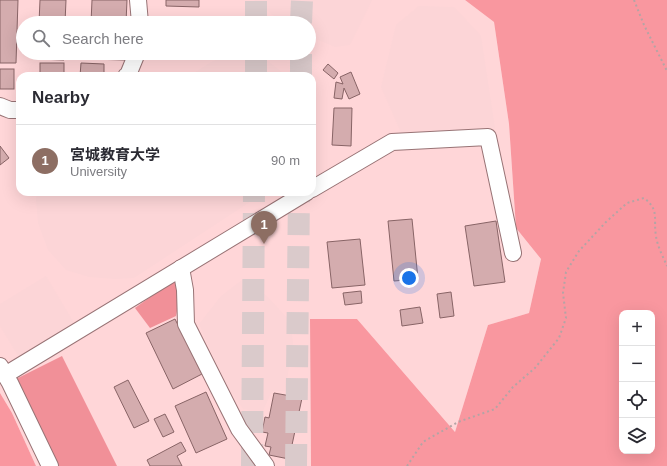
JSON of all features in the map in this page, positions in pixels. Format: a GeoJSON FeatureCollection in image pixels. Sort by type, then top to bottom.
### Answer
{"type":"FeatureCollection","features":[{"type":"Feature","properties":{"kind":"lane"},"geometry":{"type":"LineString","coordinates":[[138,0],[139,16]]}},
{"type":"Feature","properties":{"kind":"lane"},"geometry":{"type":"LineString","coordinates":[[129,72],[134,60]]}},
{"type":"Feature","properties":{"kind":"lane"},"geometry":{"type":"LineString","coordinates":[[0,106],[10,110],[16,110]]}},
{"type":"Feature","properties":{"kind":"lane"},"geometry":{"type":"LineString","coordinates":[[316,187],[392,142],[488,137],[512,253]]}},
{"type":"Feature","properties":{"kind":"lane"},"geometry":{"type":"LineString","coordinates":[[50,466],[3,371],[181,268],[299,196]]}},
{"type":"Feature","properties":{"kind":"lane"},"geometry":{"type":"LineString","coordinates":[[181,268],[185,290],[186,324],[239,429],[266,466]]}},
{"type":"Feature","properties":{"kind":"path"},"geometry":{"type":"LineString","coordinates":[[634,0],[644,25],[667,71]]}},
{"type":"Feature","properties":{"kind":"path"},"geometry":{"type":"LineString","coordinates":[[407,466],[423,442],[458,422],[495,409],[513,387],[535,368],[559,338],[566,318],[563,293],[566,272],[579,251],[606,222],[627,203],[644,198],[651,204],[655,212],[656,236],[667,266]]}},
{"type":"Feature","properties":{"kind":"shaded area"},"geometry":{"type":"Polygon","coordinates":[[[0,0],[465,0],[494,22],[509,124],[516,228],[541,259],[529,313],[488,325],[455,432],[357,319],[310,319],[311,466],[36,466],[12,413],[0,393],[0,0]]]}},
{"type":"Feature","properties":{"kind":"shaded area"},"geometry":{"type":"Polygon","coordinates":[[[254,0],[372,0],[350,45],[335,47],[316,39],[316,16],[274,16],[254,0]]]}},
{"type":"Feature","properties":{"kind":"shaded area"},"geometry":{"type":"Polygon","coordinates":[[[465,0],[667,0],[667,466],[311,466],[310,319],[357,319],[455,432],[488,325],[529,313],[541,259],[516,228],[509,124],[494,22],[465,0]]]}},
{"type":"Feature","properties":{"kind":"shaded area"},"geometry":{"type":"Polygon","coordinates":[[[419,6],[454,7],[481,36],[495,128],[403,137],[381,87],[396,25],[419,6]]]}},
{"type":"Feature","properties":{"kind":"shaded area"},"geometry":{"type":"Polygon","coordinates":[[[216,60],[264,60],[268,61],[282,72],[195,72],[216,60]]]}},
{"type":"Feature","properties":{"kind":"shaded area"},"geometry":{"type":"Polygon","coordinates":[[[37,196],[259,196],[134,278],[115,279],[89,277],[66,270],[48,250],[38,223],[37,196]]]}},
{"type":"Feature","properties":{"kind":"shaded area"},"geometry":{"type":"Polygon","coordinates":[[[46,276],[74,323],[19,357],[0,326],[0,304],[46,276]]]}},
{"type":"Feature","properties":{"kind":"shaded area"},"geometry":{"type":"Polygon","coordinates":[[[175,279],[181,292],[176,316],[150,328],[135,308],[175,279]]]}},
{"type":"Feature","properties":{"kind":"shaded area"},"geometry":{"type":"Polygon","coordinates":[[[242,280],[267,296],[291,322],[293,344],[285,391],[272,391],[262,413],[243,409],[225,383],[199,324],[221,296],[242,280]]]}},
{"type":"Feature","properties":{"kind":"shaded area"},"geometry":{"type":"Polygon","coordinates":[[[62,356],[117,466],[59,466],[16,379],[62,356]]]}},
{"type":"Feature","properties":{"kind":"shaded area"},"geometry":{"type":"Polygon","coordinates":[[[0,393],[12,413],[36,466],[0,466],[0,393]]]}},
{"type":"Feature","properties":{"kind":"building"},"geometry":{"type":"Polygon","coordinates":[[[0,0],[18,0],[17,16],[16,16],[16,63],[0,63],[0,0]]]}},
{"type":"Feature","properties":{"kind":"building"},"geometry":{"type":"Polygon","coordinates":[[[40,0],[66,0],[65,16],[39,16],[40,0]]]}},
{"type":"Feature","properties":{"kind":"building"},"geometry":{"type":"Polygon","coordinates":[[[92,0],[127,0],[126,16],[91,16],[92,0]]]}},
{"type":"Feature","properties":{"kind":"building"},"geometry":{"type":"Polygon","coordinates":[[[166,0],[199,0],[199,7],[166,6],[166,0]]]}},
{"type":"Feature","properties":{"kind":"building"},"geometry":{"type":"Polygon","coordinates":[[[40,63],[64,63],[64,72],[40,72],[40,63]]]}},
{"type":"Feature","properties":{"kind":"building"},"geometry":{"type":"Polygon","coordinates":[[[81,63],[104,64],[104,72],[80,72],[81,63]]]}},
{"type":"Feature","properties":{"kind":"building"},"geometry":{"type":"Polygon","coordinates":[[[328,64],[338,73],[334,79],[323,70],[328,64]]]}},
{"type":"Feature","properties":{"kind":"building"},"geometry":{"type":"Polygon","coordinates":[[[0,69],[14,69],[14,89],[0,89],[0,69]]]}},
{"type":"Feature","properties":{"kind":"building"},"geometry":{"type":"Polygon","coordinates":[[[351,72],[360,94],[349,99],[344,88],[342,99],[334,98],[336,82],[343,84],[340,77],[351,72]]]}},
{"type":"Feature","properties":{"kind":"building"},"geometry":{"type":"Polygon","coordinates":[[[334,108],[352,108],[351,146],[332,145],[334,108]]]}},
{"type":"Feature","properties":{"kind":"building"},"geometry":{"type":"Polygon","coordinates":[[[0,146],[9,158],[0,165],[0,146]]]}},
{"type":"Feature","properties":{"kind":"building"},"geometry":{"type":"Polygon","coordinates":[[[412,219],[418,279],[394,281],[388,221],[412,219]]]}},
{"type":"Feature","properties":{"kind":"building"},"geometry":{"type":"Polygon","coordinates":[[[496,221],[505,282],[474,286],[465,226],[496,221]]]}},
{"type":"Feature","properties":{"kind":"building"},"geometry":{"type":"Polygon","coordinates":[[[360,239],[365,285],[332,288],[327,242],[360,239]]]}},
{"type":"Feature","properties":{"kind":"building"},"geometry":{"type":"Polygon","coordinates":[[[361,291],[362,303],[345,305],[343,293],[361,291]]]}},
{"type":"Feature","properties":{"kind":"building"},"geometry":{"type":"Polygon","coordinates":[[[451,292],[454,316],[440,318],[437,294],[451,292]]]}},
{"type":"Feature","properties":{"kind":"building"},"geometry":{"type":"Polygon","coordinates":[[[420,307],[423,323],[402,326],[400,310],[420,307]]]}},
{"type":"Feature","properties":{"kind":"building"},"geometry":{"type":"Polygon","coordinates":[[[175,319],[202,374],[173,389],[146,333],[175,319]]]}},
{"type":"Feature","properties":{"kind":"building"},"geometry":{"type":"Polygon","coordinates":[[[128,380],[149,421],[134,428],[114,387],[128,380]]]}},
{"type":"Feature","properties":{"kind":"building"},"geometry":{"type":"Polygon","coordinates":[[[206,392],[227,439],[196,453],[175,406],[206,392]]]}},
{"type":"Feature","properties":{"kind":"building"},"geometry":{"type":"Polygon","coordinates":[[[274,393],[302,398],[289,459],[269,455],[271,447],[265,446],[268,433],[262,432],[265,417],[269,418],[274,393]]]}},
{"type":"Feature","properties":{"kind":"building"},"geometry":{"type":"Polygon","coordinates":[[[165,414],[174,432],[163,437],[154,419],[165,414]]]}},
{"type":"Feature","properties":{"kind":"building"},"geometry":{"type":"Polygon","coordinates":[[[181,442],[186,451],[177,456],[182,466],[150,466],[147,460],[181,442]]]}},
{"type":"Feature","properties":{"kind":"tunnel"},"geometry":{"type":"LineString","coordinates":[[256,0],[256,16]]}},
{"type":"Feature","properties":{"kind":"tunnel"},"geometry":{"type":"LineString","coordinates":[[301,16],[302,0]]}},
{"type":"Feature","properties":{"kind":"tunnel"},"geometry":{"type":"LineString","coordinates":[[256,60],[256,72]]}},
{"type":"Feature","properties":{"kind":"tunnel"},"geometry":{"type":"LineString","coordinates":[[301,60],[301,72]]}},
{"type":"Feature","properties":{"kind":"tunnel"},"geometry":{"type":"LineString","coordinates":[[252,466],[254,196]]}},
{"type":"Feature","properties":{"kind":"tunnel"},"geometry":{"type":"LineString","coordinates":[[296,466],[299,196]]}},
{"type":"Feature","properties":{"kind":"place","name":"宮城教育大学"},"geometry":{"type":"Point","coordinates":[264,244]}}]}
